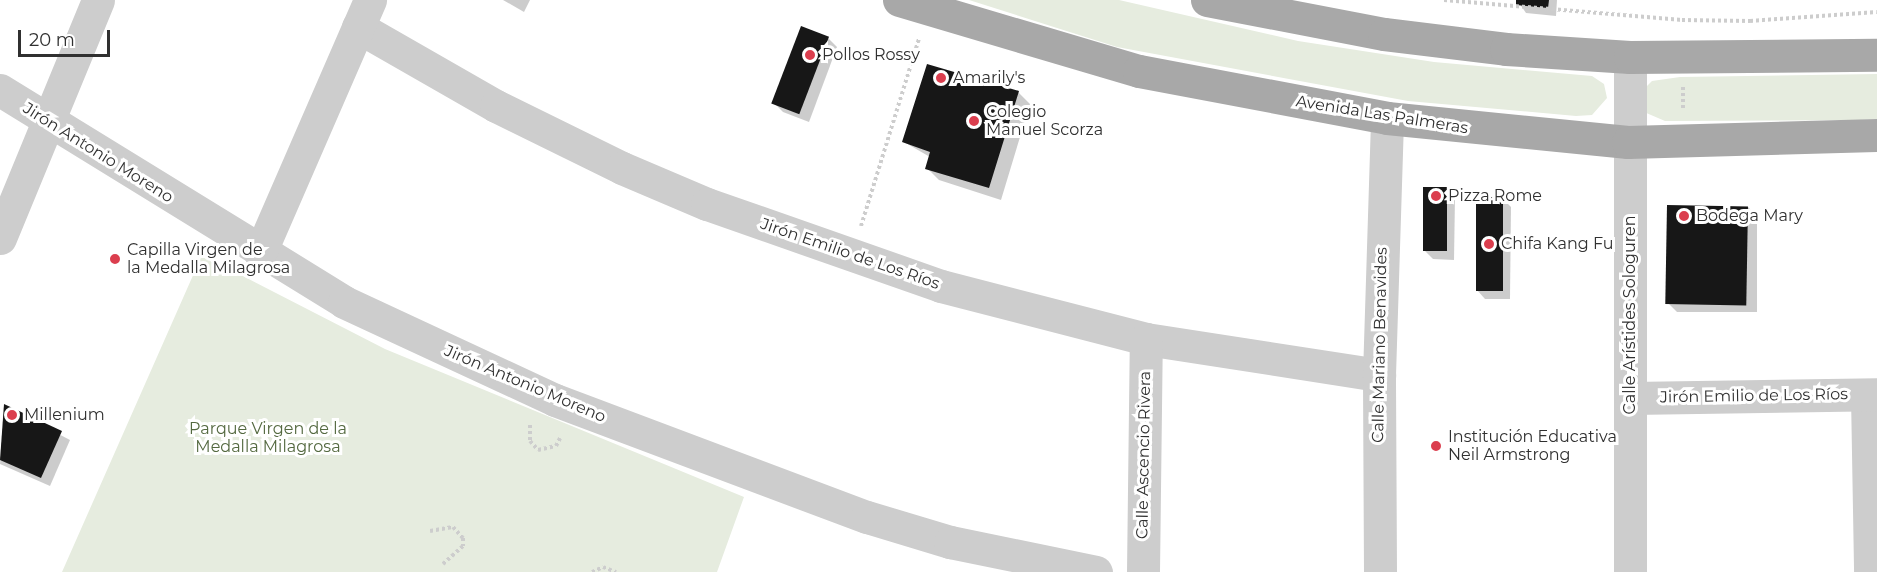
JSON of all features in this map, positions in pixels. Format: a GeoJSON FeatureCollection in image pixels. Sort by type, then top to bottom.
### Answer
{"type":"FeatureCollection","features":[{"type":"Feature","properties":{"kind":"main road"},"geometry":{"type":"LineString","coordinates":[[1207,0],[1264,7],[1451,42],[1630,57],[1877,55]]}},
{"type":"Feature","properties":{"kind":"main road","name":"Avenida Las Palmeras"},"geometry":{"type":"LineString","coordinates":[[914,5],[1139,72],[1387,118],[1628,142],[1877,135]]}},
{"type":"Feature","properties":{"kind":"street"},"geometry":{"type":"LineString","coordinates":[[0,238],[98,0]]}},
{"type":"Feature","properties":{"kind":"street"},"geometry":{"type":"LineString","coordinates":[[260,253],[364,13]]}},
{"type":"Feature","properties":{"kind":"street","name":"Jirón Emilio de Los Ríos"},"geometry":{"type":"LineString","coordinates":[[364,13],[496,106],[622,168],[852,256],[941,286],[1146,339],[1378,375]]}},
{"type":"Feature","properties":{"kind":"street","name":"Calle Arístides Sologuren"},"geometry":{"type":"LineString","coordinates":[[1630,57],[1628,142],[1631,398],[1630,572]]}},
{"type":"Feature","properties":{"kind":"street","name":"Jirón Antonio Moreno"},"geometry":{"type":"LineString","coordinates":[[0,90],[48,123],[260,253],[407,332],[555,400],[750,476],[950,542],[1096,572]]}},
{"type":"Feature","properties":{"kind":"street","name":"Calle Mariano Benavides"},"geometry":{"type":"LineString","coordinates":[[1380,572],[1378,375],[1387,118]]}},
{"type":"Feature","properties":{"kind":"street","name":"Calle Ascencio Rivera"},"geometry":{"type":"LineString","coordinates":[[1143,572],[1146,339]]}},
{"type":"Feature","properties":{"kind":"street"},"geometry":{"type":"LineString","coordinates":[[1870,572],[1872,395]]}},
{"type":"Feature","properties":{"kind":"street","name":"Jirón Emilio de Los Ríos"},"geometry":{"type":"LineString","coordinates":[[1631,398],[1872,395]]}},
{"type":"Feature","properties":{"kind":"path"},"geometry":{"type":"LineString","coordinates":[[1444,0],[1672,20],[1749,21],[1877,12]]}},
{"type":"Feature","properties":{"kind":"path"},"geometry":{"type":"LineString","coordinates":[[852,256],[914,5]]}},
{"type":"Feature","properties":{"kind":"path"},"geometry":{"type":"LineString","coordinates":[[530,425],[530,441],[538,450],[556,446],[560,438]]}},
{"type":"Feature","properties":{"kind":"path"},"geometry":{"type":"LineString","coordinates":[[430,531],[453,527],[463,538],[463,546],[443,564]]}},
{"type":"Feature","properties":{"kind":"path"},"geometry":{"type":"LineString","coordinates":[[592,572],[603,567],[616,572]]}},
{"type":"Feature","properties":{"kind":"green space"},"geometry":{"type":"Polygon","coordinates":[[[969,0],[1119,0],[1298,41],[1434,62],[1592,76],[1604,84],[1607,98],[1592,115],[1576,116],[1408,101],[1117,47],[969,0]]]}},
{"type":"Feature","properties":{"kind":"green space"},"geometry":{"type":"Polygon","coordinates":[[[1877,74],[1877,119],[1665,121],[1644,112],[1640,93],[1652,81],[1680,77],[1877,74]]]}},
{"type":"Feature","properties":{"kind":"green space","name":"Parque Virgen de la Medalla Milagrosa"},"geometry":{"type":"Polygon","coordinates":[[[202,255],[385,349],[744,497],[717,572],[62,572],[202,255]]]}},
{"type":"Feature","properties":{"kind":"building"},"geometry":{"type":"Polygon","coordinates":[[[1516,0],[1549,0],[1548,8],[1516,5],[1516,0]]]}},
{"type":"Feature","properties":{"kind":"building"},"geometry":{"type":"Polygon","coordinates":[[[801,26],[829,37],[799,114],[771,103],[801,26]]]}},
{"type":"Feature","properties":{"kind":"building","name":"Colegio Manuel Scorza"},"geometry":{"type":"Polygon","coordinates":[[[927,64],[1019,91],[989,188],[925,169],[930,152],[902,142],[927,64]]]}},
{"type":"Feature","properties":{"kind":"building"},"geometry":{"type":"Polygon","coordinates":[[[1423,187],[1447,187],[1447,251],[1423,251],[1423,187]]]}},
{"type":"Feature","properties":{"kind":"building","name":"Chifa Kang Fu"},"geometry":{"type":"Polygon","coordinates":[[[1476,197],[1503,197],[1503,291],[1476,291],[1476,197]]]}},
{"type":"Feature","properties":{"kind":"building"},"geometry":{"type":"Polygon","coordinates":[[[1667,205],[1748,206],[1746,305],[1665,304],[1667,205]]]}},
{"type":"Feature","properties":{"kind":"building"},"geometry":{"type":"Polygon","coordinates":[[[4,404],[62,431],[41,478],[0,460],[4,404]]]}},
{"type":"Feature","properties":{"kind":"place","name":"Pollos Rossy"},"geometry":{"type":"Point","coordinates":[810,55]}},
{"type":"Feature","properties":{"kind":"place","name":"Amarily's"},"geometry":{"type":"Point","coordinates":[941,78]}},
{"type":"Feature","properties":{"kind":"place","name":"Colegio Manuel Scorza"},"geometry":{"type":"Point","coordinates":[974,121]}},
{"type":"Feature","properties":{"kind":"place","name":"Pizza Rome"},"geometry":{"type":"Point","coordinates":[1436,196]}},
{"type":"Feature","properties":{"kind":"place","name":"Bodega Mary"},"geometry":{"type":"Point","coordinates":[1684,216]}},
{"type":"Feature","properties":{"kind":"place","name":"Chifa Kang Fu"},"geometry":{"type":"Point","coordinates":[1489,244]}},
{"type":"Feature","properties":{"kind":"place","name":"Capilla Virgen de la Medalla Milagrosa"},"geometry":{"type":"Point","coordinates":[115,259]}},
{"type":"Feature","properties":{"kind":"place","name":"Millenium"},"geometry":{"type":"Point","coordinates":[12,415]}},
{"type":"Feature","properties":{"kind":"place","name":"Institución Educativa Neil Armstrong"},"geometry":{"type":"Point","coordinates":[1436,446]}}]}
